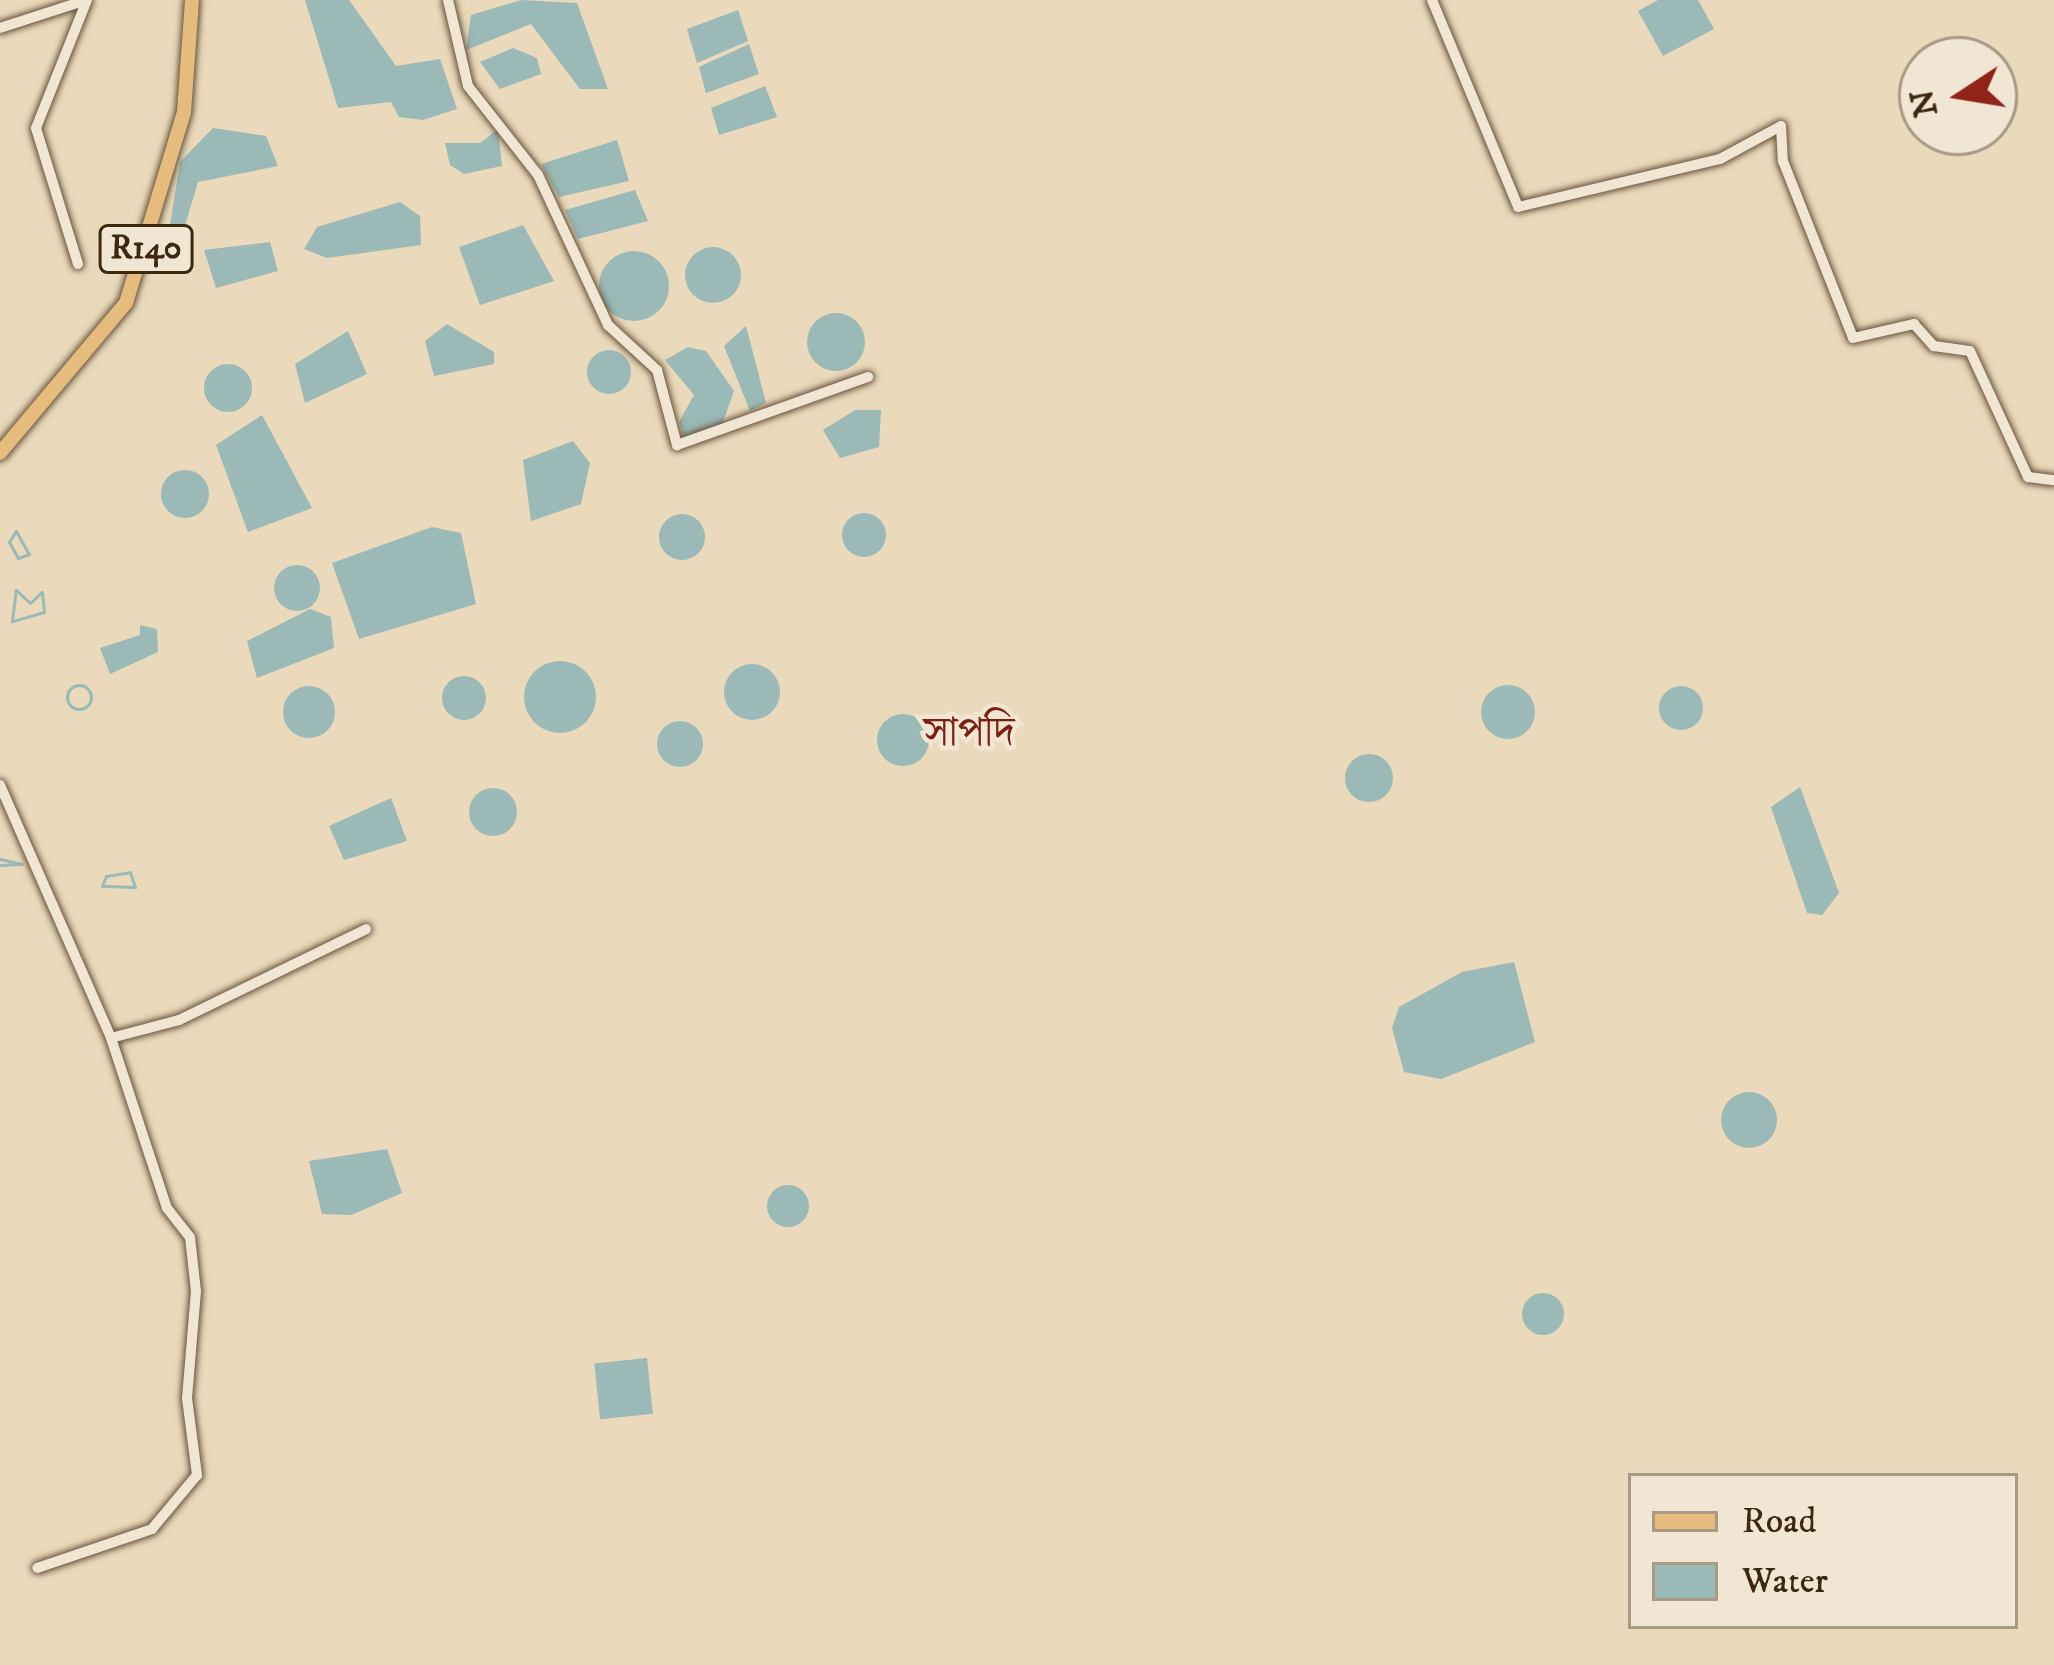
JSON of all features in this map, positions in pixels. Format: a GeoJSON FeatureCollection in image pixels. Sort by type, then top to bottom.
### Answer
{"type":"FeatureCollection","features":[{"type":"Feature","properties":{"kind":"main road","name":"R140"},"geometry":{"type":"LineString","coordinates":[[0,453],[126,303],[184,112],[192,0]]}},
{"type":"Feature","properties":{"kind":"street"},"geometry":{"type":"LineString","coordinates":[[0,28],[87,0]]}},
{"type":"Feature","properties":{"kind":"street"},"geometry":{"type":"LineString","coordinates":[[78,264],[36,128],[87,0]]}},
{"type":"Feature","properties":{"kind":"street"},"geometry":{"type":"LineString","coordinates":[[448,0],[468,86],[538,176],[608,325],[656,370],[676,445],[868,376]]}},
{"type":"Feature","properties":{"kind":"street"},"geometry":{"type":"LineString","coordinates":[[1432,0],[1518,207],[1720,159],[1780,126],[1784,166],[1853,338],[1914,324],[1934,346],[1970,350],[2028,477],[2054,480]]}},
{"type":"Feature","properties":{"kind":"street"},"geometry":{"type":"LineString","coordinates":[[0,785],[110,1038],[167,1208],[190,1238],[197,1474],[152,1529],[37,1568]]}},
{"type":"Feature","properties":{"kind":"street"},"geometry":{"type":"LineString","coordinates":[[110,1038],[179,1020],[367,929]]}},
{"type":"Feature","properties":{"kind":"water"},"geometry":{"type":"Polygon","coordinates":[[[305,0],[349,0],[396,66],[440,59],[457,109],[423,120],[399,117],[391,102],[338,108],[305,0]]]}},
{"type":"Feature","properties":{"kind":"water"},"geometry":{"type":"Polygon","coordinates":[[[521,0],[577,3],[608,89],[580,89],[531,24],[466,50],[471,15],[521,0]]]}},
{"type":"Feature","properties":{"kind":"water"},"geometry":{"type":"Polygon","coordinates":[[[1658,0],[1698,0],[1714,29],[1663,56],[1638,11],[1658,0]]]}},
{"type":"Feature","properties":{"kind":"water"},"geometry":{"type":"Polygon","coordinates":[[[738,10],[748,41],[697,63],[687,29],[738,10]]]}},
{"type":"Feature","properties":{"kind":"water"},"geometry":{"type":"Polygon","coordinates":[[[749,44],[759,74],[706,93],[699,67],[749,44]]]}},
{"type":"Feature","properties":{"kind":"water"},"geometry":{"type":"Polygon","coordinates":[[[513,48],[537,58],[541,74],[500,89],[480,62],[513,48]]]}},
{"type":"Feature","properties":{"kind":"water"},"geometry":{"type":"Polygon","coordinates":[[[765,86],[777,117],[719,135],[711,108],[765,86]]]}},
{"type":"Feature","properties":{"kind":"water"},"geometry":{"type":"Polygon","coordinates":[[[213,128],[266,136],[278,166],[198,182],[181,239],[167,244],[180,162],[213,128]]]}},
{"type":"Feature","properties":{"kind":"water"},"geometry":{"type":"Polygon","coordinates":[[[498,129],[502,166],[464,174],[450,165],[445,143],[480,143],[498,129]]]}},
{"type":"Feature","properties":{"kind":"water"},"geometry":{"type":"Polygon","coordinates":[[[617,140],[629,181],[559,197],[541,164],[617,140]]]}},
{"type":"Feature","properties":{"kind":"water"},"geometry":{"type":"Polygon","coordinates":[[[635,190],[648,221],[578,239],[565,210],[635,190]]]}},
{"type":"Feature","properties":{"kind":"water"},"geometry":{"type":"Polygon","coordinates":[[[400,202],[420,216],[421,245],[327,258],[304,249],[317,227],[400,202]]]}},
{"type":"Feature","properties":{"kind":"water"},"geometry":{"type":"Polygon","coordinates":[[[523,225],[554,281],[480,305],[459,247],[523,225]]]}},
{"type":"Feature","properties":{"kind":"water"},"geometry":{"type":"Polygon","coordinates":[[[270,242],[278,271],[216,288],[204,250],[270,242]]]}},
{"type":"Feature","properties":{"kind":"water"},"geometry":{"type":"Polygon","coordinates":[[[713,247],[733,255],[741,275],[733,295],[713,303],[693,295],[685,275],[693,255],[713,247]]]}},
{"type":"Feature","properties":{"kind":"water"},"geometry":{"type":"Polygon","coordinates":[[[634,251],[659,261],[669,286],[659,311],[634,321],[609,311],[599,286],[609,261],[634,251]]]}},
{"type":"Feature","properties":{"kind":"water"},"geometry":{"type":"Polygon","coordinates":[[[836,313],[856,322],[865,342],[856,362],[836,371],[816,362],[807,342],[816,322],[836,313]]]}},
{"type":"Feature","properties":{"kind":"water"},"geometry":{"type":"Polygon","coordinates":[[[447,324],[494,352],[494,364],[434,376],[425,341],[447,324]]]}},
{"type":"Feature","properties":{"kind":"water"},"geometry":{"type":"Polygon","coordinates":[[[746,326],[766,403],[750,411],[724,346],[746,326]]]}},
{"type":"Feature","properties":{"kind":"water"},"geometry":{"type":"Polygon","coordinates":[[[348,331],[367,374],[305,403],[295,364],[348,331]]]}},
{"type":"Feature","properties":{"kind":"water"},"geometry":{"type":"Polygon","coordinates":[[[688,347],[706,351],[734,391],[722,425],[685,440],[679,422],[694,395],[665,360],[688,347]]]}},
{"type":"Feature","properties":{"kind":"water"},"geometry":{"type":"Polygon","coordinates":[[[609,350],[625,356],[631,372],[625,388],[609,394],[593,388],[587,372],[593,356],[609,350]]]}},
{"type":"Feature","properties":{"kind":"water"},"geometry":{"type":"Polygon","coordinates":[[[228,364],[245,371],[252,388],[245,405],[228,412],[211,405],[204,388],[211,371],[228,364]]]}},
{"type":"Feature","properties":{"kind":"water"},"geometry":{"type":"Polygon","coordinates":[[[855,410],[881,410],[879,447],[840,458],[823,430],[855,410]]]}},
{"type":"Feature","properties":{"kind":"water"},"geometry":{"type":"Polygon","coordinates":[[[262,415],[312,508],[248,532],[216,445],[262,415]]]}},
{"type":"Feature","properties":{"kind":"water"},"geometry":{"type":"Polygon","coordinates":[[[573,441],[590,463],[581,504],[531,521],[523,460],[573,441]]]}},
{"type":"Feature","properties":{"kind":"water"},"geometry":{"type":"Polygon","coordinates":[[[185,470],[202,477],[209,494],[202,511],[185,518],[168,511],[161,494],[168,477],[185,470]]]}},
{"type":"Feature","properties":{"kind":"water"},"geometry":{"type":"Polygon","coordinates":[[[864,513],[880,519],[886,535],[880,551],[864,557],[848,551],[842,535],[848,519],[864,513]]]}},
{"type":"Feature","properties":{"kind":"water"},"geometry":{"type":"Polygon","coordinates":[[[682,514],[699,520],[705,537],[699,554],[682,560],[665,554],[659,537],[665,520],[682,514]]]}},
{"type":"Feature","properties":{"kind":"water"},"geometry":{"type":"Polygon","coordinates":[[[432,527],[461,533],[476,604],[359,639],[332,563],[432,527]]]}},
{"type":"Feature","properties":{"kind":"water"},"geometry":{"type":"Polygon","coordinates":[[[297,565],[313,572],[320,588],[313,604],[297,611],[281,604],[274,588],[281,572],[297,565]]]}},
{"type":"Feature","properties":{"kind":"water"},"geometry":{"type":"Polygon","coordinates":[[[310,609],[331,617],[334,648],[257,678],[247,641],[310,609]]]}},
{"type":"Feature","properties":{"kind":"water"},"geometry":{"type":"Polygon","coordinates":[[[140,625],[157,629],[158,652],[110,674],[100,648],[140,635],[140,625]]]}},
{"type":"Feature","properties":{"kind":"water"},"geometry":{"type":"Polygon","coordinates":[[[560,661],[585,672],[596,697],[585,722],[560,733],[535,722],[524,697],[535,672],[560,661]]]}},
{"type":"Feature","properties":{"kind":"water"},"geometry":{"type":"Polygon","coordinates":[[[752,664],[772,672],[780,692],[772,712],[752,720],[732,712],[724,692],[732,672],[752,664]]]}},
{"type":"Feature","properties":{"kind":"water"},"geometry":{"type":"Polygon","coordinates":[[[464,676],[480,682],[486,698],[480,714],[464,720],[448,714],[442,698],[448,682],[464,676]]]}},
{"type":"Feature","properties":{"kind":"water"},"geometry":{"type":"Polygon","coordinates":[[[1508,685],[1527,693],[1535,712],[1527,731],[1508,739],[1489,731],[1481,712],[1489,693],[1508,685]]]}},
{"type":"Feature","properties":{"kind":"water"},"geometry":{"type":"Polygon","coordinates":[[[309,686],[327,694],[335,712],[327,730],[309,738],[291,730],[283,712],[291,694],[309,686]]]}},
{"type":"Feature","properties":{"kind":"water"},"geometry":{"type":"Polygon","coordinates":[[[1681,686],[1697,692],[1703,708],[1697,724],[1681,730],[1665,724],[1659,708],[1665,692],[1681,686]]]}},
{"type":"Feature","properties":{"kind":"water"},"geometry":{"type":"Polygon","coordinates":[[[903,714],[922,721],[929,740],[922,759],[903,766],[884,759],[877,740],[884,721],[903,714]]]}},
{"type":"Feature","properties":{"kind":"water"},"geometry":{"type":"Polygon","coordinates":[[[680,721],[697,727],[703,744],[697,761],[680,767],[663,761],[657,744],[663,727],[680,721]]]}},
{"type":"Feature","properties":{"kind":"water"},"geometry":{"type":"Polygon","coordinates":[[[1369,754],[1386,761],[1393,778],[1386,795],[1369,802],[1352,795],[1345,778],[1352,761],[1369,754]]]}},
{"type":"Feature","properties":{"kind":"water"},"geometry":{"type":"Polygon","coordinates":[[[1800,787],[1839,893],[1822,915],[1807,913],[1771,807],[1800,787]]]}},
{"type":"Feature","properties":{"kind":"water"},"geometry":{"type":"Polygon","coordinates":[[[493,788],[510,795],[517,812],[510,829],[493,836],[476,829],[469,812],[476,795],[493,788]]]}},
{"type":"Feature","properties":{"kind":"water"},"geometry":{"type":"Polygon","coordinates":[[[391,798],[407,841],[344,860],[329,826],[391,798]]]}},
{"type":"Feature","properties":{"kind":"water"},"geometry":{"type":"Polygon","coordinates":[[[1514,962],[1535,1042],[1441,1079],[1404,1072],[1392,1028],[1399,1007],[1462,972],[1514,962]]]}},
{"type":"Feature","properties":{"kind":"water"},"geometry":{"type":"Polygon","coordinates":[[[1749,1092],[1769,1100],[1777,1120],[1769,1140],[1749,1148],[1729,1140],[1721,1120],[1729,1100],[1749,1092]]]}},
{"type":"Feature","properties":{"kind":"water"},"geometry":{"type":"Polygon","coordinates":[[[387,1149],[402,1193],[351,1215],[322,1214],[309,1161],[387,1149]]]}},
{"type":"Feature","properties":{"kind":"water"},"geometry":{"type":"Polygon","coordinates":[[[788,1185],[803,1191],[809,1206],[803,1221],[788,1227],[773,1221],[767,1206],[773,1191],[788,1185]]]}},
{"type":"Feature","properties":{"kind":"water"},"geometry":{"type":"Polygon","coordinates":[[[1543,1293],[1558,1299],[1564,1314],[1558,1329],[1543,1335],[1528,1329],[1522,1314],[1528,1299],[1543,1293]]]}},
{"type":"Feature","properties":{"kind":"water"},"geometry":{"type":"Polygon","coordinates":[[[647,1358],[653,1414],[600,1419],[594,1364],[647,1358]]]}},
{"type":"Feature","properties":{"kind":"waterway"},"geometry":{"type":"LineString","coordinates":[[16,531],[29,554],[18,558],[9,542],[16,531]]}},
{"type":"Feature","properties":{"kind":"waterway"},"geometry":{"type":"LineString","coordinates":[[16,590],[30,603],[42,592],[44,612],[12,621],[16,590]]}},
{"type":"Feature","properties":{"kind":"waterway"},"geometry":{"type":"LineString","coordinates":[[79,685],[91,697],[79,709],[67,697],[79,685]]}},
{"type":"Feature","properties":{"kind":"waterway"},"geometry":{"type":"LineString","coordinates":[[0,859],[21,864],[0,865]]}},
{"type":"Feature","properties":{"kind":"waterway"},"geometry":{"type":"LineString","coordinates":[[130,872],[135,887],[102,886],[106,876],[130,872]]}},
{"type":"Feature","properties":{"kind":"district","name":"সাপদি"},"geometry":{"type":"Point","coordinates":[969,733]}}]}
